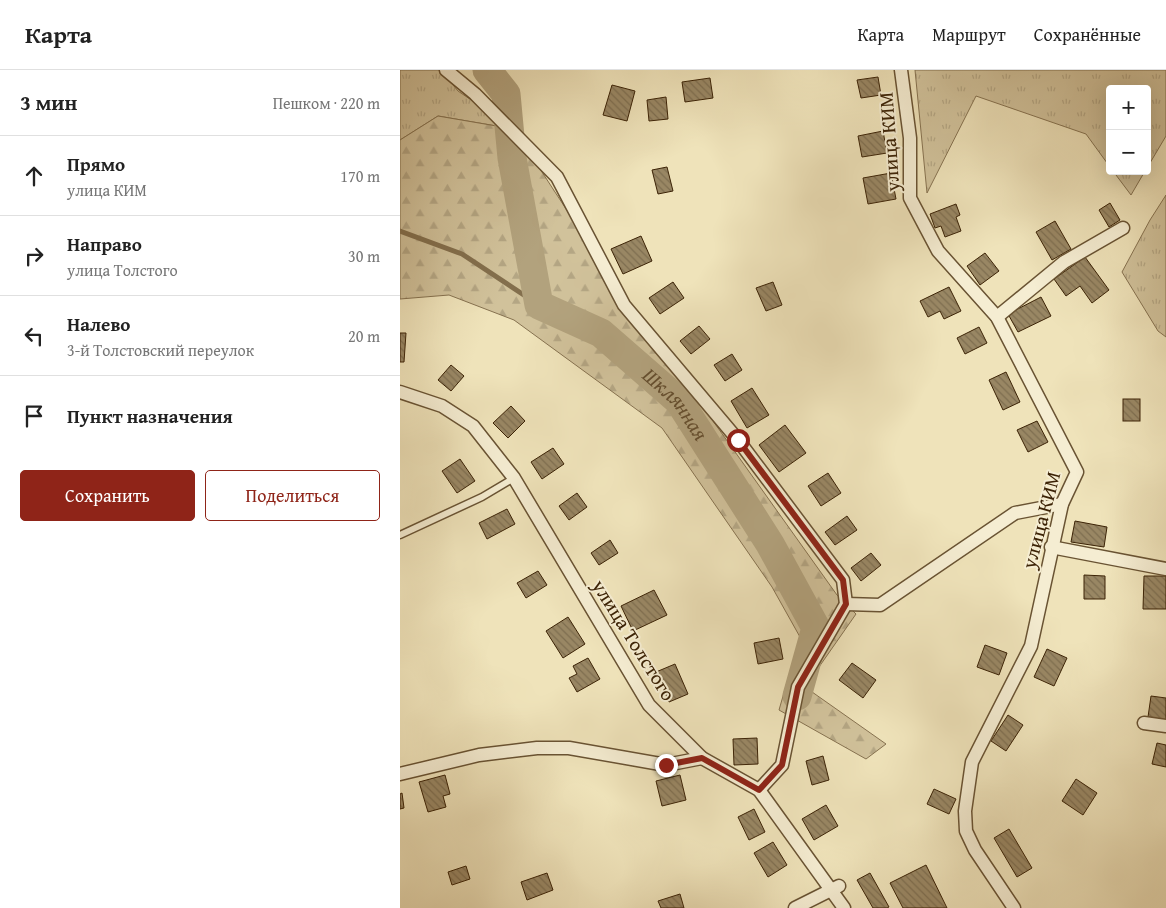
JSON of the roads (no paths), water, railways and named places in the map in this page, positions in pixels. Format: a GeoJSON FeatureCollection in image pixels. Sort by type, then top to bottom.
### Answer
{"type":"FeatureCollection","features":[{"type":"Feature","properties":{"kind":"street"},"geometry":{"type":"LineString","coordinates":[[446,70],[557,177],[624,305],[738,440],[843,580],[846,604],[798,687],[782,765],[759,790]]}},
{"type":"Feature","properties":{"kind":"street","name":"улица КИМ"},"geometry":{"type":"LineString","coordinates":[[901,70],[910,138],[910,198],[938,251],[997,317],[1077,472],[1062,504],[1051,547],[1031,646],[972,762],[965,810],[966,831],[975,850],[1014,908]]}},
{"type":"Feature","properties":{"kind":"street"},"geometry":{"type":"LineString","coordinates":[[997,317],[1064,262],[1123,228]]}},
{"type":"Feature","properties":{"kind":"street","name":"улица Толстого"},"geometry":{"type":"LineString","coordinates":[[400,392],[442,406],[473,426],[514,478],[649,705],[702,758],[759,790],[836,888],[844,908]]}},
{"type":"Feature","properties":{"kind":"street"},"geometry":{"type":"LineString","coordinates":[[846,604],[880,605],[1015,513],[1062,504]]}},
{"type":"Feature","properties":{"kind":"street"},"geometry":{"type":"LineString","coordinates":[[1051,547],[1166,569]]}},
{"type":"Feature","properties":{"kind":"street"},"geometry":{"type":"LineString","coordinates":[[1144,723],[1166,726]]}},
{"type":"Feature","properties":{"kind":"street"},"geometry":{"type":"LineString","coordinates":[[400,774],[480,755],[537,748],[569,748],[666,765],[702,758]]}},
{"type":"Feature","properties":{"kind":"street"},"geometry":{"type":"LineString","coordinates":[[795,908],[836,888]]}},
{"type":"Feature","properties":{"kind":"lane"},"geometry":{"type":"LineString","coordinates":[[400,535],[482,497],[514,478]]}},
{"type":"Feature","properties":{"kind":"waterway","name":"Шклянная"},"geometry":{"type":"LineString","coordinates":[[487,70],[506,94],[512,158],[539,305],[601,333],[679,401],[770,544],[816,628],[797,696]]}},
{"type":"Feature","properties":{"kind":"waterway"},"geometry":{"type":"LineString","coordinates":[[400,231],[462,254],[539,305]]}}]}
